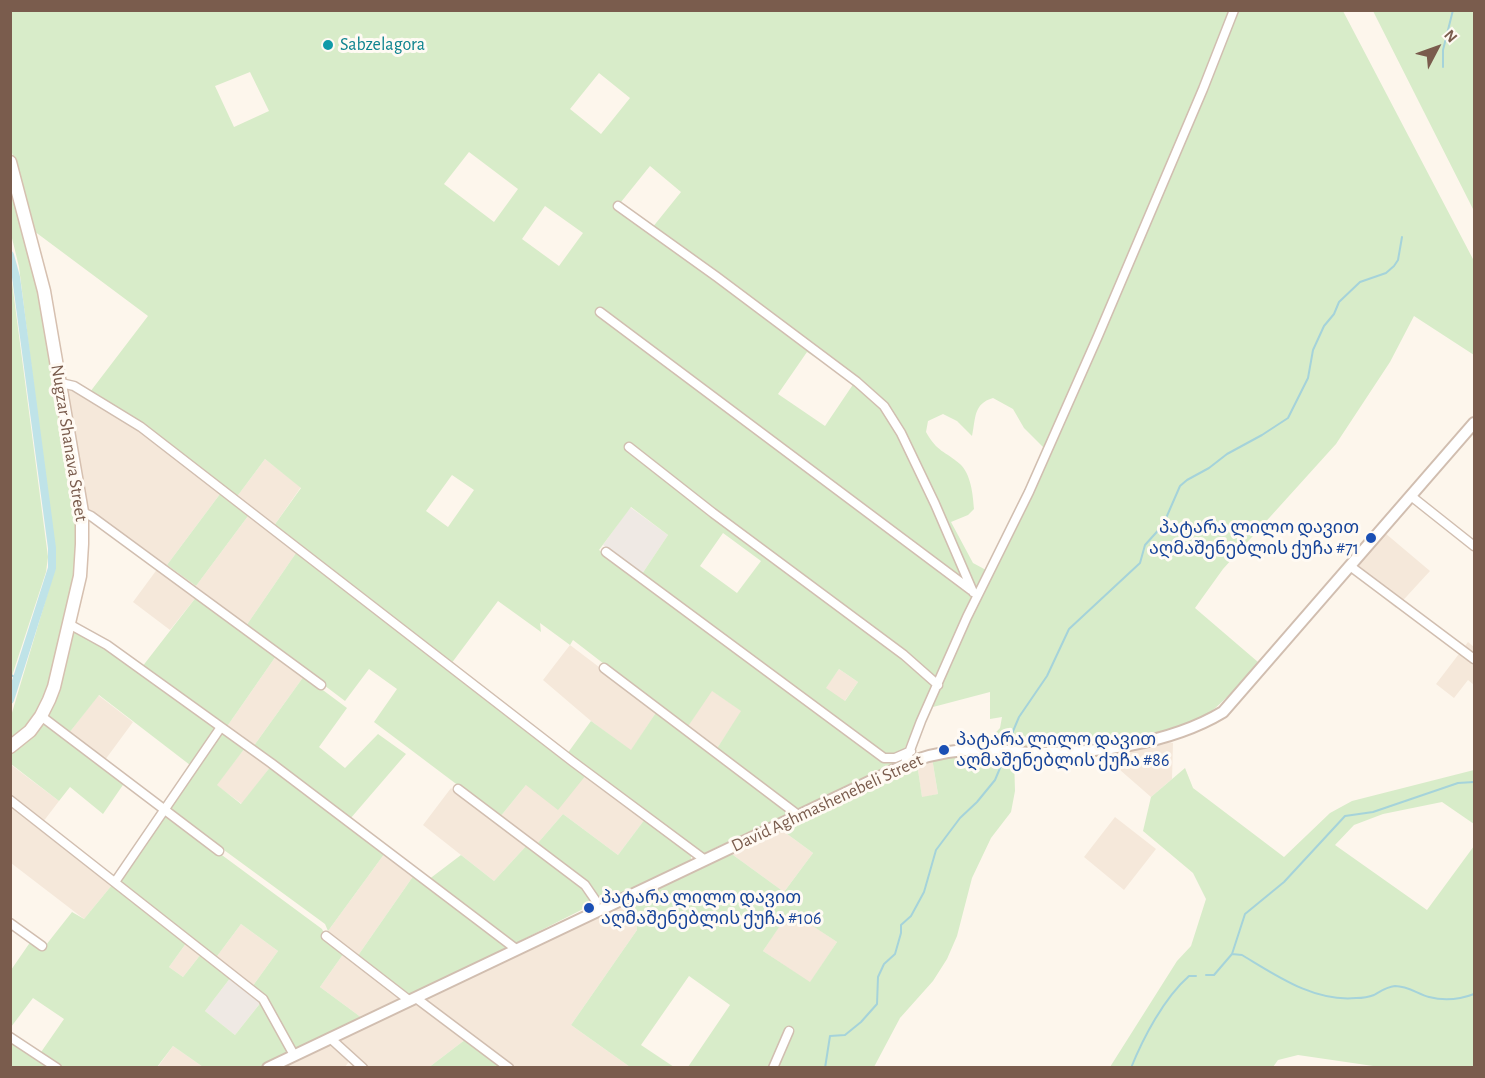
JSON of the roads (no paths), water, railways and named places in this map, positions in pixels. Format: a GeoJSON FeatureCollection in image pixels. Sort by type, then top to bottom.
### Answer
{"type":"FeatureCollection","features":[{"type":"Feature","properties":{"kind":"main road","name":"Nugzar Shanava Street"},"geometry":{"type":"LineString","coordinates":[[10,162],[44,291],[82,512],[80,576],[54,687],[41,716],[30,730],[10,747]]}},
{"type":"Feature","properties":{"kind":"street"},"geometry":{"type":"LineString","coordinates":[[904,766],[921,720],[976,594],[1029,492],[1098,336],[1203,89],[1234,10]]}},
{"type":"Feature","properties":{"kind":"street"},"geometry":{"type":"LineString","coordinates":[[618,206],[857,382],[884,406],[901,434],[976,594]]}},
{"type":"Feature","properties":{"kind":"street"},"geometry":{"type":"LineString","coordinates":[[600,312],[976,594]]}},
{"type":"Feature","properties":{"kind":"street"},"geometry":{"type":"LineString","coordinates":[[61,383],[74,386],[141,427],[546,741],[705,860]]}},
{"type":"Feature","properties":{"kind":"street","name":"David Aghmashenebeli Street"},"geometry":{"type":"LineString","coordinates":[[268,1068],[930,755],[963,749],[1066,753],[1104,749],[1183,731],[1203,724],[1223,712],[1474,423]]}},
{"type":"Feature","properties":{"kind":"street"},"geometry":{"type":"LineString","coordinates":[[629,447],[713,513],[904,655],[938,685]]}},
{"type":"Feature","properties":{"kind":"street"},"geometry":{"type":"LineString","coordinates":[[1411,496],[1474,546]]}},
{"type":"Feature","properties":{"kind":"street"},"geometry":{"type":"LineString","coordinates":[[82,512],[91,516],[178,578],[321,685]]}},
{"type":"Feature","properties":{"kind":"street"},"geometry":{"type":"LineString","coordinates":[[606,552],[884,758],[890,759],[911,751]]}},
{"type":"Feature","properties":{"kind":"street"},"geometry":{"type":"LineString","coordinates":[[1350,566],[1474,659]]}},
{"type":"Feature","properties":{"kind":"street"},"geometry":{"type":"LineString","coordinates":[[69,624],[107,645],[221,727],[516,950]]}},
{"type":"Feature","properties":{"kind":"street"},"geometry":{"type":"LineString","coordinates":[[604,668],[798,816]]}},
{"type":"Feature","properties":{"kind":"street"},"geometry":{"type":"LineString","coordinates":[[41,716],[219,851]]}},
{"type":"Feature","properties":{"kind":"street"},"geometry":{"type":"LineString","coordinates":[[115,882],[221,727]]}},
{"type":"Feature","properties":{"kind":"street"},"geometry":{"type":"LineString","coordinates":[[458,789],[585,885],[596,901],[595,912]]}},
{"type":"Feature","properties":{"kind":"street"},"geometry":{"type":"LineString","coordinates":[[10,800],[263,999],[294,1055]]}},
{"type":"Feature","properties":{"kind":"street"},"geometry":{"type":"LineString","coordinates":[[10,923],[42,946]]}},
{"type":"Feature","properties":{"kind":"street"},"geometry":{"type":"LineString","coordinates":[[326,936],[509,1068]]}},
{"type":"Feature","properties":{"kind":"street"},"geometry":{"type":"LineString","coordinates":[[773,1068],[789,1031]]}},
{"type":"Feature","properties":{"kind":"street"},"geometry":{"type":"LineString","coordinates":[[10,1037],[57,1068]]}},
{"type":"Feature","properties":{"kind":"street"},"geometry":{"type":"LineString","coordinates":[[330,1038],[363,1068]]}},
{"type":"Feature","properties":{"kind":"waterway"},"geometry":{"type":"LineString","coordinates":[[1443,67],[1443,50],[1453,10]]}},
{"type":"Feature","properties":{"kind":"waterway"},"geometry":{"type":"LineString","coordinates":[[1011,736],[1019,717],[1047,676],[1069,629],[1140,563],[1145,545],[1163,525],[1180,486],[1227,454],[1288,418],[1308,378],[1313,350],[1339,302],[1360,282],[1386,273],[1394,266],[1398,260],[1402,237]]}},
{"type":"Feature","properties":{"kind":"waterway"},"geometry":{"type":"LineString","coordinates":[[10,255],[16,277],[52,548],[52,568],[10,700]]}},
{"type":"Feature","properties":{"kind":"waterway"},"geometry":{"type":"LineString","coordinates":[[10,674],[17,679]]}},
{"type":"Feature","properties":{"kind":"waterway"},"geometry":{"type":"LineString","coordinates":[[825,1068],[830,1036],[845,1035],[877,1004],[878,977],[884,964],[895,954],[901,925],[911,916],[924,892],[936,850],[960,818],[995,780],[1003,761]]}},
{"type":"Feature","properties":{"kind":"waterway"},"geometry":{"type":"LineString","coordinates":[[1232,954],[1245,914],[1284,882],[1345,816],[1373,812],[1458,783],[1474,782]]}},
{"type":"Feature","properties":{"kind":"waterway"},"geometry":{"type":"LineString","coordinates":[[1206,975],[1214,975],[1232,954],[1242,955],[1296,986],[1325,996],[1365,997],[1395,986],[1441,999],[1474,994]]}},
{"type":"Feature","properties":{"kind":"waterway"},"geometry":{"type":"LineString","coordinates":[[1131,1068],[1148,1032],[1171,995],[1189,976],[1196,976]]}},
{"type":"Feature","properties":{"kind":"place","name":"Sabzelagora"},"geometry":{"type":"Point","coordinates":[328,45]}},
{"type":"Feature","properties":{"kind":"place","name":"პატარა ლილო დავით აღმაშენებლის ქუჩა #71"},"geometry":{"type":"Point","coordinates":[1371,538]}},
{"type":"Feature","properties":{"kind":"place","name":"პატარა ლილო დავით აღმაშენებლის ქუჩა #86"},"geometry":{"type":"Point","coordinates":[944,750]}},
{"type":"Feature","properties":{"kind":"place","name":"პატარა ლილო დავით აღმაშენებლის ქუჩა #106"},"geometry":{"type":"Point","coordinates":[589,908]}}]}
